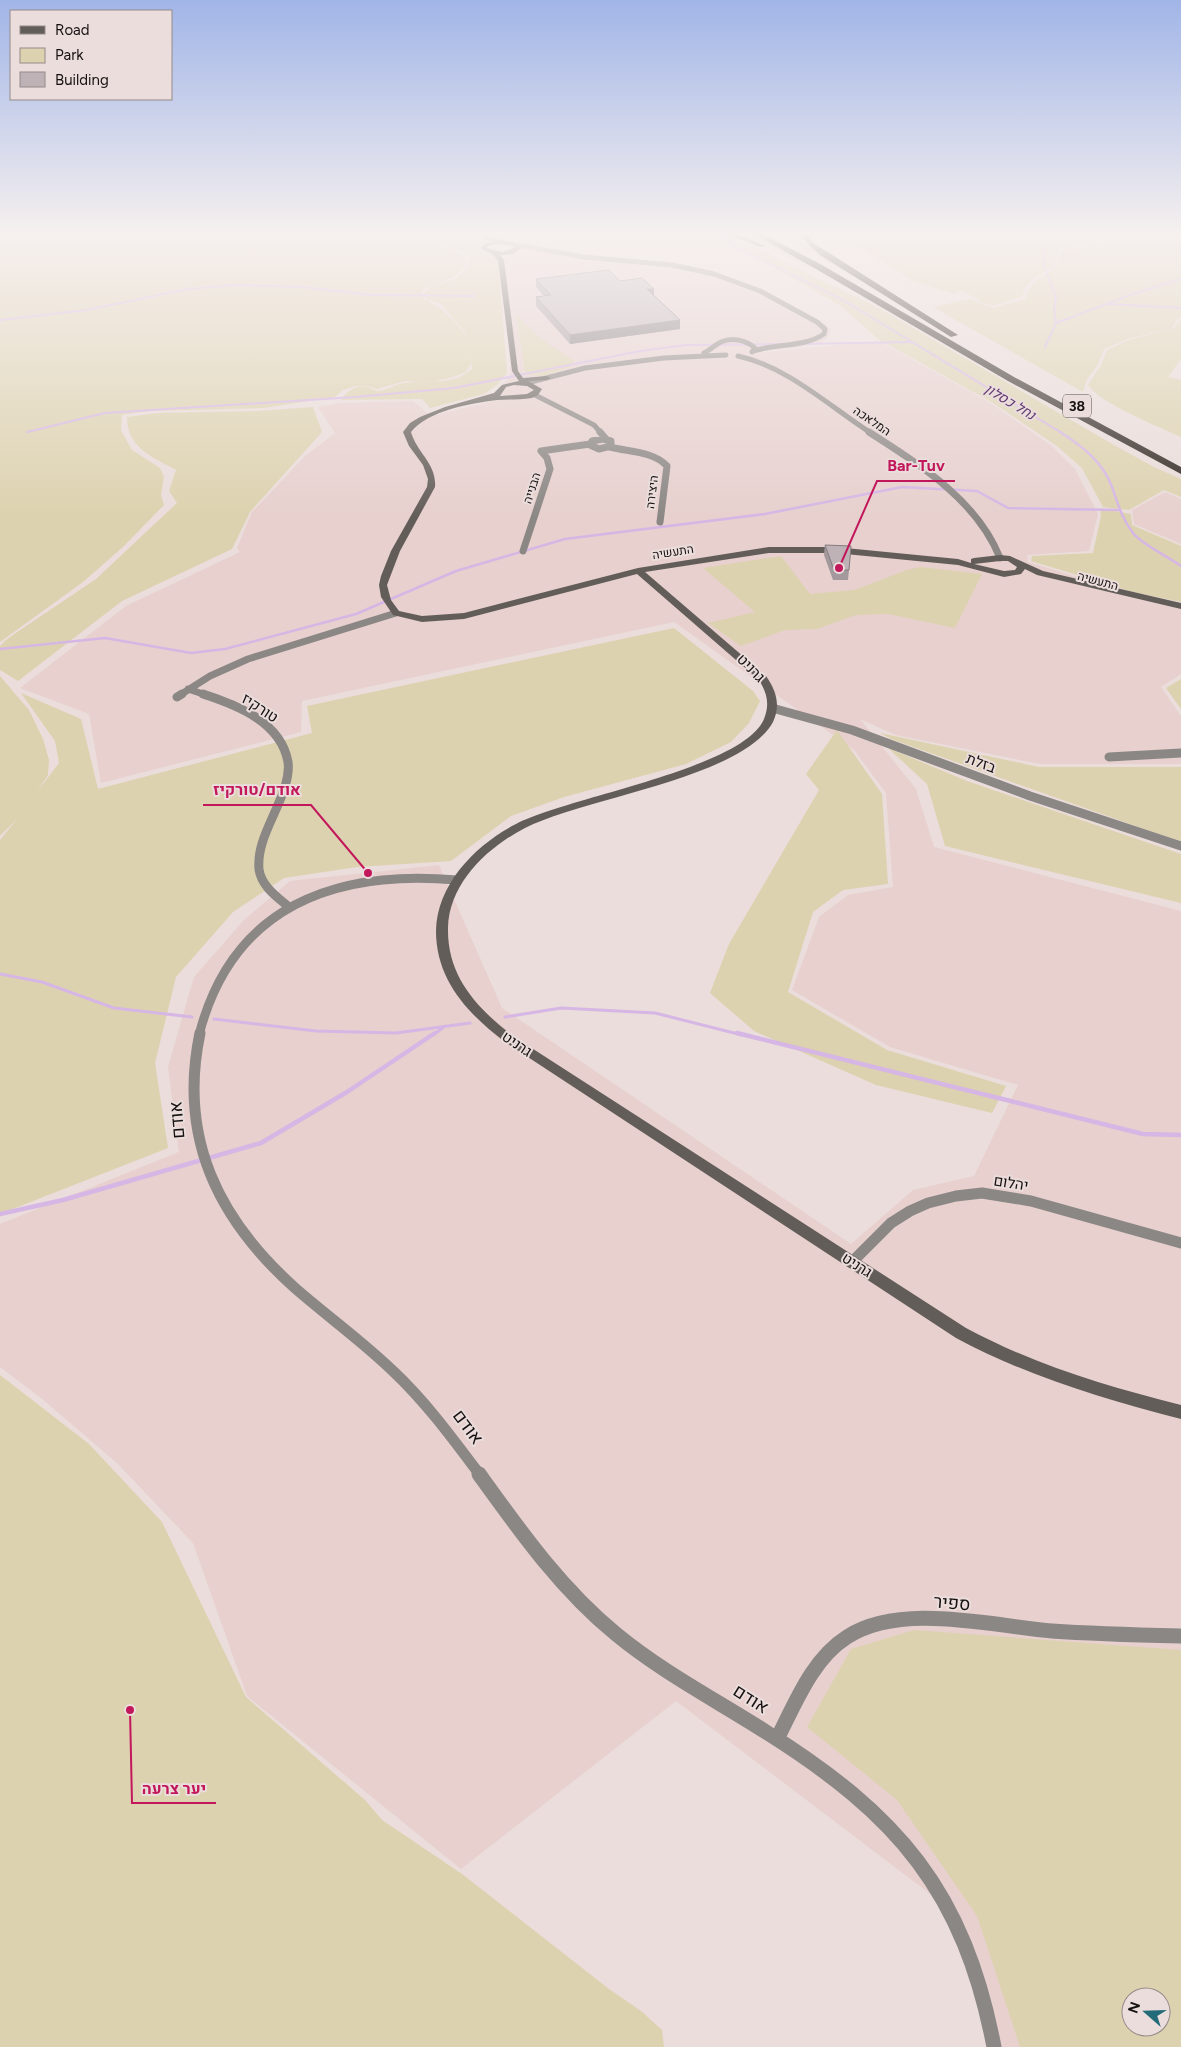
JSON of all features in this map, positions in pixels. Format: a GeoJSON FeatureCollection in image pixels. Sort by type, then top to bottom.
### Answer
{"type":"FeatureCollection","features":[{"type":"Feature","properties":{"kind":"highway","name":"38"},"geometry":{"type":"LineString","coordinates":[[920,327],[1019,384],[1181,471]]}},
{"type":"Feature","properties":{"kind":"highway","name":"38"},"geometry":{"type":"LineString","coordinates":[[935,327],[1181,461]]}},
{"type":"Feature","properties":{"kind":"highway"},"geometry":{"type":"LineString","coordinates":[[940,327],[974,348]]}},
{"type":"Feature","properties":{"kind":"street"},"geometry":{"type":"LineString","coordinates":[[510,327],[517,373],[527,383],[536,386],[535,392]]}},
{"type":"Feature","properties":{"kind":"street"},"geometry":{"type":"LineString","coordinates":[[505,387],[574,370],[604,366],[697,355],[738,356],[774,346],[815,340],[824,334],[826,330],[822,327]]}},
{"type":"Feature","properties":{"kind":"street"},"geometry":{"type":"LineString","coordinates":[[697,355],[709,351],[718,343],[728,341],[774,346]]}},
{"type":"Feature","properties":{"kind":"street","name":"המלאכה"},"geometry":{"type":"LineString","coordinates":[[748,343],[754,347],[754,357],[758,361]]}},
{"type":"Feature","properties":{"kind":"street"},"geometry":{"type":"LineString","coordinates":[[715,347],[717,351],[726,355]]}},
{"type":"Feature","properties":{"kind":"street","name":"המלאכה"},"geometry":{"type":"LineString","coordinates":[[738,356],[758,361],[791,379],[929,474],[976,515],[991,536],[996,559]]}},
{"type":"Feature","properties":{"kind":"street"},"geometry":{"type":"LineString","coordinates":[[484,400],[516,397],[535,392],[562,378],[604,366]]}},
{"type":"Feature","properties":{"kind":"street"},"geometry":{"type":"LineString","coordinates":[[517,373],[530,380],[547,378]]}},
{"type":"Feature","properties":{"kind":"street"},"geometry":{"type":"LineString","coordinates":[[177,697],[214,674],[248,659],[396,613],[384,596],[383,584],[385,575],[433,480],[432,474],[408,439],[407,432],[416,421],[430,414],[497,395],[517,373]]}},
{"type":"Feature","properties":{"kind":"street"},"geometry":{"type":"LineString","coordinates":[[505,387],[504,394],[516,397]]}},
{"type":"Feature","properties":{"kind":"street"},"geometry":{"type":"LineString","coordinates":[[535,392],[594,425],[612,443],[610,447],[599,449],[590,444],[596,440],[607,440]]}},
{"type":"Feature","properties":{"kind":"street","name":"הבנייה"},"geometry":{"type":"LineString","coordinates":[[522,551],[550,469],[547,458],[541,451],[590,444]]}},
{"type":"Feature","properties":{"kind":"street","name":"היצירה"},"geometry":{"type":"LineString","coordinates":[[610,447],[652,456],[665,463],[667,466],[660,522]]}},
{"type":"Feature","properties":{"kind":"street","name":"התעשיה"},"geometry":{"type":"LineString","coordinates":[[396,613],[429,619],[464,616],[638,571],[769,550],[835,550],[958,562],[1034,578],[1118,600],[1181,612]]}},
{"type":"Feature","properties":{"kind":"street"},"geometry":{"type":"LineString","coordinates":[[992,570],[988,565],[996,559],[1010,559],[1040,573],[1181,606]]}},
{"type":"Feature","properties":{"kind":"street","name":"התעשיה"},"geometry":{"type":"LineString","coordinates":[[958,562],[996,559]]}},
{"type":"Feature","properties":{"kind":"street"},"geometry":{"type":"LineString","coordinates":[[1009,574],[1021,570],[1020,565]]}},
{"type":"Feature","properties":{"kind":"street","name":"גרניט"},"geometry":{"type":"LineString","coordinates":[[638,571],[763,678],[770,690],[772,708],[770,715],[764,726],[753,738],[722,758],[679,774],[556,811],[522,825],[487,847],[458,880],[443,917],[441,934],[443,951],[454,984],[477,1013],[509,1040],[961,1333],[1004,1356],[1087,1387],[1181,1412]]}},
{"type":"Feature","properties":{"kind":"street","name":"טורקיז"},"geometry":{"type":"LineString","coordinates":[[188,690],[224,702],[254,717],[275,734],[282,744],[287,756],[288,768],[262,849],[258,869],[261,882],[269,893],[289,907]]}},
{"type":"Feature","properties":{"kind":"street","name":"בזלת"},"geometry":{"type":"LineString","coordinates":[[772,708],[804,714],[854,729],[1033,797],[1181,846]]}},
{"type":"Feature","properties":{"kind":"street"},"geometry":{"type":"LineString","coordinates":[[1109,757],[1181,753]]}},
{"type":"Feature","properties":{"kind":"street","name":"אודם"},"geometry":{"type":"LineString","coordinates":[[458,880],[416,876],[376,879],[338,887],[289,907],[254,933],[237,952],[223,972],[209,1001],[198,1039],[194,1089],[198,1140],[208,1173],[226,1208],[252,1244],[287,1281],[373,1352],[418,1395],[546,1565],[580,1603],[644,1654],[816,1764],[863,1800],[905,1843],[940,1893],[968,1948],[988,2010],[994,2047]]}},
{"type":"Feature","properties":{"kind":"street","name":"יהלום"},"geometry":{"type":"LineString","coordinates":[[852,1262],[891,1224],[910,1211],[928,1203],[956,1196],[982,1193],[1031,1201],[1181,1243]]}},
{"type":"Feature","properties":{"kind":"street","name":"ספיר"},"geometry":{"type":"LineString","coordinates":[[777,1739],[808,1680],[833,1649],[848,1636],[888,1621],[924,1619],[1043,1630],[1181,1636]]}},
{"type":"Feature","properties":{"kind":"shaded area"},"geometry":{"type":"Polygon","coordinates":[[[506,327],[828,327],[831,329],[826,340],[815,345],[758,352],[741,357],[758,353],[879,341],[989,402],[1052,446],[1075,469],[1098,514],[1089,551],[1027,555],[1028,562],[1181,608],[1181,674],[1161,687],[1181,716],[1181,764],[1040,764],[896,735],[860,719],[916,789],[934,847],[1181,911],[1181,2047],[995,2047],[950,1909],[676,1701],[461,1869],[247,1696],[193,1543],[117,1463],[41,1398],[0,1367],[0,1224],[179,1152],[168,1067],[194,977],[244,920],[290,881],[439,865],[502,1008],[851,1244],[913,1190],[974,1176],[1018,1085],[890,1047],[792,990],[819,917],[848,895],[893,887],[886,793],[854,750],[674,622],[302,701],[301,732],[101,783],[89,714],[20,688],[126,606],[240,552],[237,548],[252,512],[306,455],[335,433],[318,407],[340,403],[413,401],[431,416],[510,397],[502,395],[499,388],[511,372],[506,327]]]}},
{"type":"Feature","properties":{"kind":"shaded area"},"geometry":{"type":"Polygon","coordinates":[[[1165,492],[1181,499],[1181,544],[1134,524],[1132,510],[1165,492]]]}},
{"type":"Feature","properties":{"kind":"green space"},"geometry":{"type":"Polygon","coordinates":[[[0,327],[459,327],[466,336],[460,327],[503,327],[507,373],[497,385],[484,394],[430,408],[422,399],[341,400],[349,391],[359,387],[367,387],[378,391],[401,384],[423,382],[405,381],[377,389],[367,386],[356,386],[343,390],[335,397],[264,408],[149,411],[122,415],[121,430],[132,450],[160,468],[164,477],[161,495],[164,505],[123,547],[83,582],[0,642],[0,327]],[[470,349],[471,364],[466,372],[434,381],[456,378],[472,369],[470,349]]]}},
{"type":"Feature","properties":{"kind":"green space"},"geometry":{"type":"Polygon","coordinates":[[[518,327],[529,327],[549,345],[573,360],[573,366],[543,376],[525,374],[518,327]]]}},
{"type":"Feature","properties":{"kind":"green space"},"geometry":{"type":"Polygon","coordinates":[[[864,327],[911,327],[1114,445],[1154,467],[1181,479],[1181,497],[1164,490],[1129,510],[1103,507],[1082,468],[1057,446],[993,403],[878,339],[864,327]]]}},
{"type":"Feature","properties":{"kind":"green space"},"geometry":{"type":"Polygon","coordinates":[[[967,327],[1173,327],[1128,339],[1104,349],[1098,364],[1086,381],[1083,392],[967,327]]]}},
{"type":"Feature","properties":{"kind":"green space"},"geometry":{"type":"Polygon","coordinates":[[[1181,327],[1181,359],[1168,377],[1181,380],[1181,437],[1117,407],[1094,392],[1088,385],[1101,365],[1107,350],[1129,340],[1181,327]]]}},
{"type":"Feature","properties":{"kind":"green space"},"geometry":{"type":"Polygon","coordinates":[[[313,407],[322,432],[250,512],[232,549],[122,601],[18,681],[0,670],[0,646],[7,639],[96,579],[177,503],[169,491],[176,470],[150,456],[136,444],[128,428],[127,417],[157,413],[258,411],[313,407]]]}},
{"type":"Feature","properties":{"kind":"green space"},"geometry":{"type":"Polygon","coordinates":[[[1100,508],[1131,514],[1132,525],[1181,546],[1181,602],[1133,592],[1031,561],[1032,556],[1093,553],[1101,516],[1100,508]]]}},
{"type":"Feature","properties":{"kind":"green space"},"geometry":{"type":"Polygon","coordinates":[[[781,556],[810,594],[854,590],[920,567],[982,574],[955,628],[888,614],[856,615],[817,629],[785,630],[741,646],[708,623],[755,612],[703,568],[781,556]]]}},
{"type":"Feature","properties":{"kind":"green space"},"geometry":{"type":"Polygon","coordinates":[[[674,628],[753,691],[760,701],[749,723],[731,742],[686,764],[564,797],[511,816],[451,861],[357,867],[284,878],[233,912],[176,977],[155,1063],[168,1148],[0,1214],[0,840],[17,819],[0,836],[0,676],[29,710],[43,739],[49,760],[48,775],[37,792],[59,763],[55,741],[21,693],[81,719],[98,789],[312,733],[307,706],[674,628]]]}},
{"type":"Feature","properties":{"kind":"green space"},"geometry":{"type":"Polygon","coordinates":[[[1181,679],[1181,709],[1166,688],[1181,679]]]}},
{"type":"Feature","properties":{"kind":"green space"},"geometry":{"type":"Polygon","coordinates":[[[837,730],[882,794],[888,884],[843,890],[813,912],[788,992],[887,1050],[1006,1086],[992,1113],[876,1085],[754,1031],[710,993],[729,944],[819,790],[806,774],[837,730]]]}},
{"type":"Feature","properties":{"kind":"green space"},"geometry":{"type":"Polygon","coordinates":[[[880,733],[1039,767],[1181,767],[1181,841],[891,739],[880,733]]]}},
{"type":"Feature","properties":{"kind":"green space"},"geometry":{"type":"Polygon","coordinates":[[[888,748],[967,781],[1181,854],[1181,903],[945,846],[927,784],[888,748]]]}},
{"type":"Feature","properties":{"kind":"green space"},"geometry":{"type":"Polygon","coordinates":[[[0,1375],[89,1444],[162,1522],[246,1697],[365,1800],[382,1820],[462,1874],[609,1989],[641,2011],[662,2030],[664,2047],[0,2047],[0,1375]]]}},
{"type":"Feature","properties":{"kind":"green space"},"geometry":{"type":"Polygon","coordinates":[[[914,1630],[1181,1650],[1181,2047],[1020,2047],[977,1916],[897,1800],[807,1727],[851,1649],[914,1630]]]}},
{"type":"Feature","properties":{"kind":"building"},"geometry":{"type":"Polygon","coordinates":[[[562,327],[632,327],[570,335],[562,327]]]}},
{"type":"Feature","properties":{"kind":"building"},"geometry":{"type":"Polygon","coordinates":[[[825,545],[851,546],[849,570],[834,570],[825,545]]]}},
{"type":"Feature","properties":{"kind":"waterway","name":"נחל כסלון"},"geometry":{"type":"LineString","coordinates":[[887,327],[912,342]]}},
{"type":"Feature","properties":{"kind":"waterway"},"geometry":{"type":"LineString","coordinates":[[1045,347],[1054,327]]}},
{"type":"Feature","properties":{"kind":"waterway"},"geometry":{"type":"LineString","coordinates":[[804,344],[912,342]]}},
{"type":"Feature","properties":{"kind":"waterway","name":"נחל כסלון"},"geometry":{"type":"LineString","coordinates":[[912,342],[1062,433]]}},
{"type":"Feature","properties":{"kind":"waterway"},"geometry":{"type":"LineString","coordinates":[[27,432],[105,413],[355,397],[454,388],[640,351],[686,345],[779,344]]}},
{"type":"Feature","properties":{"kind":"waterway","name":"נחל כסלון"},"geometry":{"type":"LineString","coordinates":[[1060,432],[1091,455],[1103,470],[1112,487],[1123,517],[1133,533],[1148,546],[1181,566]]}},
{"type":"Feature","properties":{"kind":"waterway"},"geometry":{"type":"LineString","coordinates":[[0,649],[105,638],[191,653],[225,649],[356,614],[456,571],[565,539],[765,514],[902,487],[977,491],[1008,508],[1119,510]]}},
{"type":"Feature","properties":{"kind":"waterway"},"geometry":{"type":"LineString","coordinates":[[0,974],[42,982],[114,1008],[192,1017]]}},
{"type":"Feature","properties":{"kind":"waterway"},"geometry":{"type":"LineString","coordinates":[[505,1017],[561,1008],[655,1013],[742,1035]]}},
{"type":"Feature","properties":{"kind":"waterway"},"geometry":{"type":"LineString","coordinates":[[214,1019],[316,1031],[396,1033],[470,1023]]}},
{"type":"Feature","properties":{"kind":"waterway"},"geometry":{"type":"LineString","coordinates":[[433,1035],[444,1027]]}},
{"type":"Feature","properties":{"kind":"waterway"},"geometry":{"type":"LineString","coordinates":[[0,1214],[63,1200],[261,1143],[347,1092],[435,1033]]}},
{"type":"Feature","properties":{"kind":"waterway"},"geometry":{"type":"LineString","coordinates":[[737,1033],[1143,1134],[1181,1135]]}},
{"type":"Feature","properties":{"kind":"place","name":"Bar-Tuv"},"geometry":{"type":"Point","coordinates":[839,568]}},
{"type":"Feature","properties":{"kind":"place","name":"אודם/טורקיז"},"geometry":{"type":"Point","coordinates":[368,873]}},
{"type":"Feature","properties":{"kind":"place","name":"יער צרעה"},"geometry":{"type":"Point","coordinates":[130,1710]}}]}
